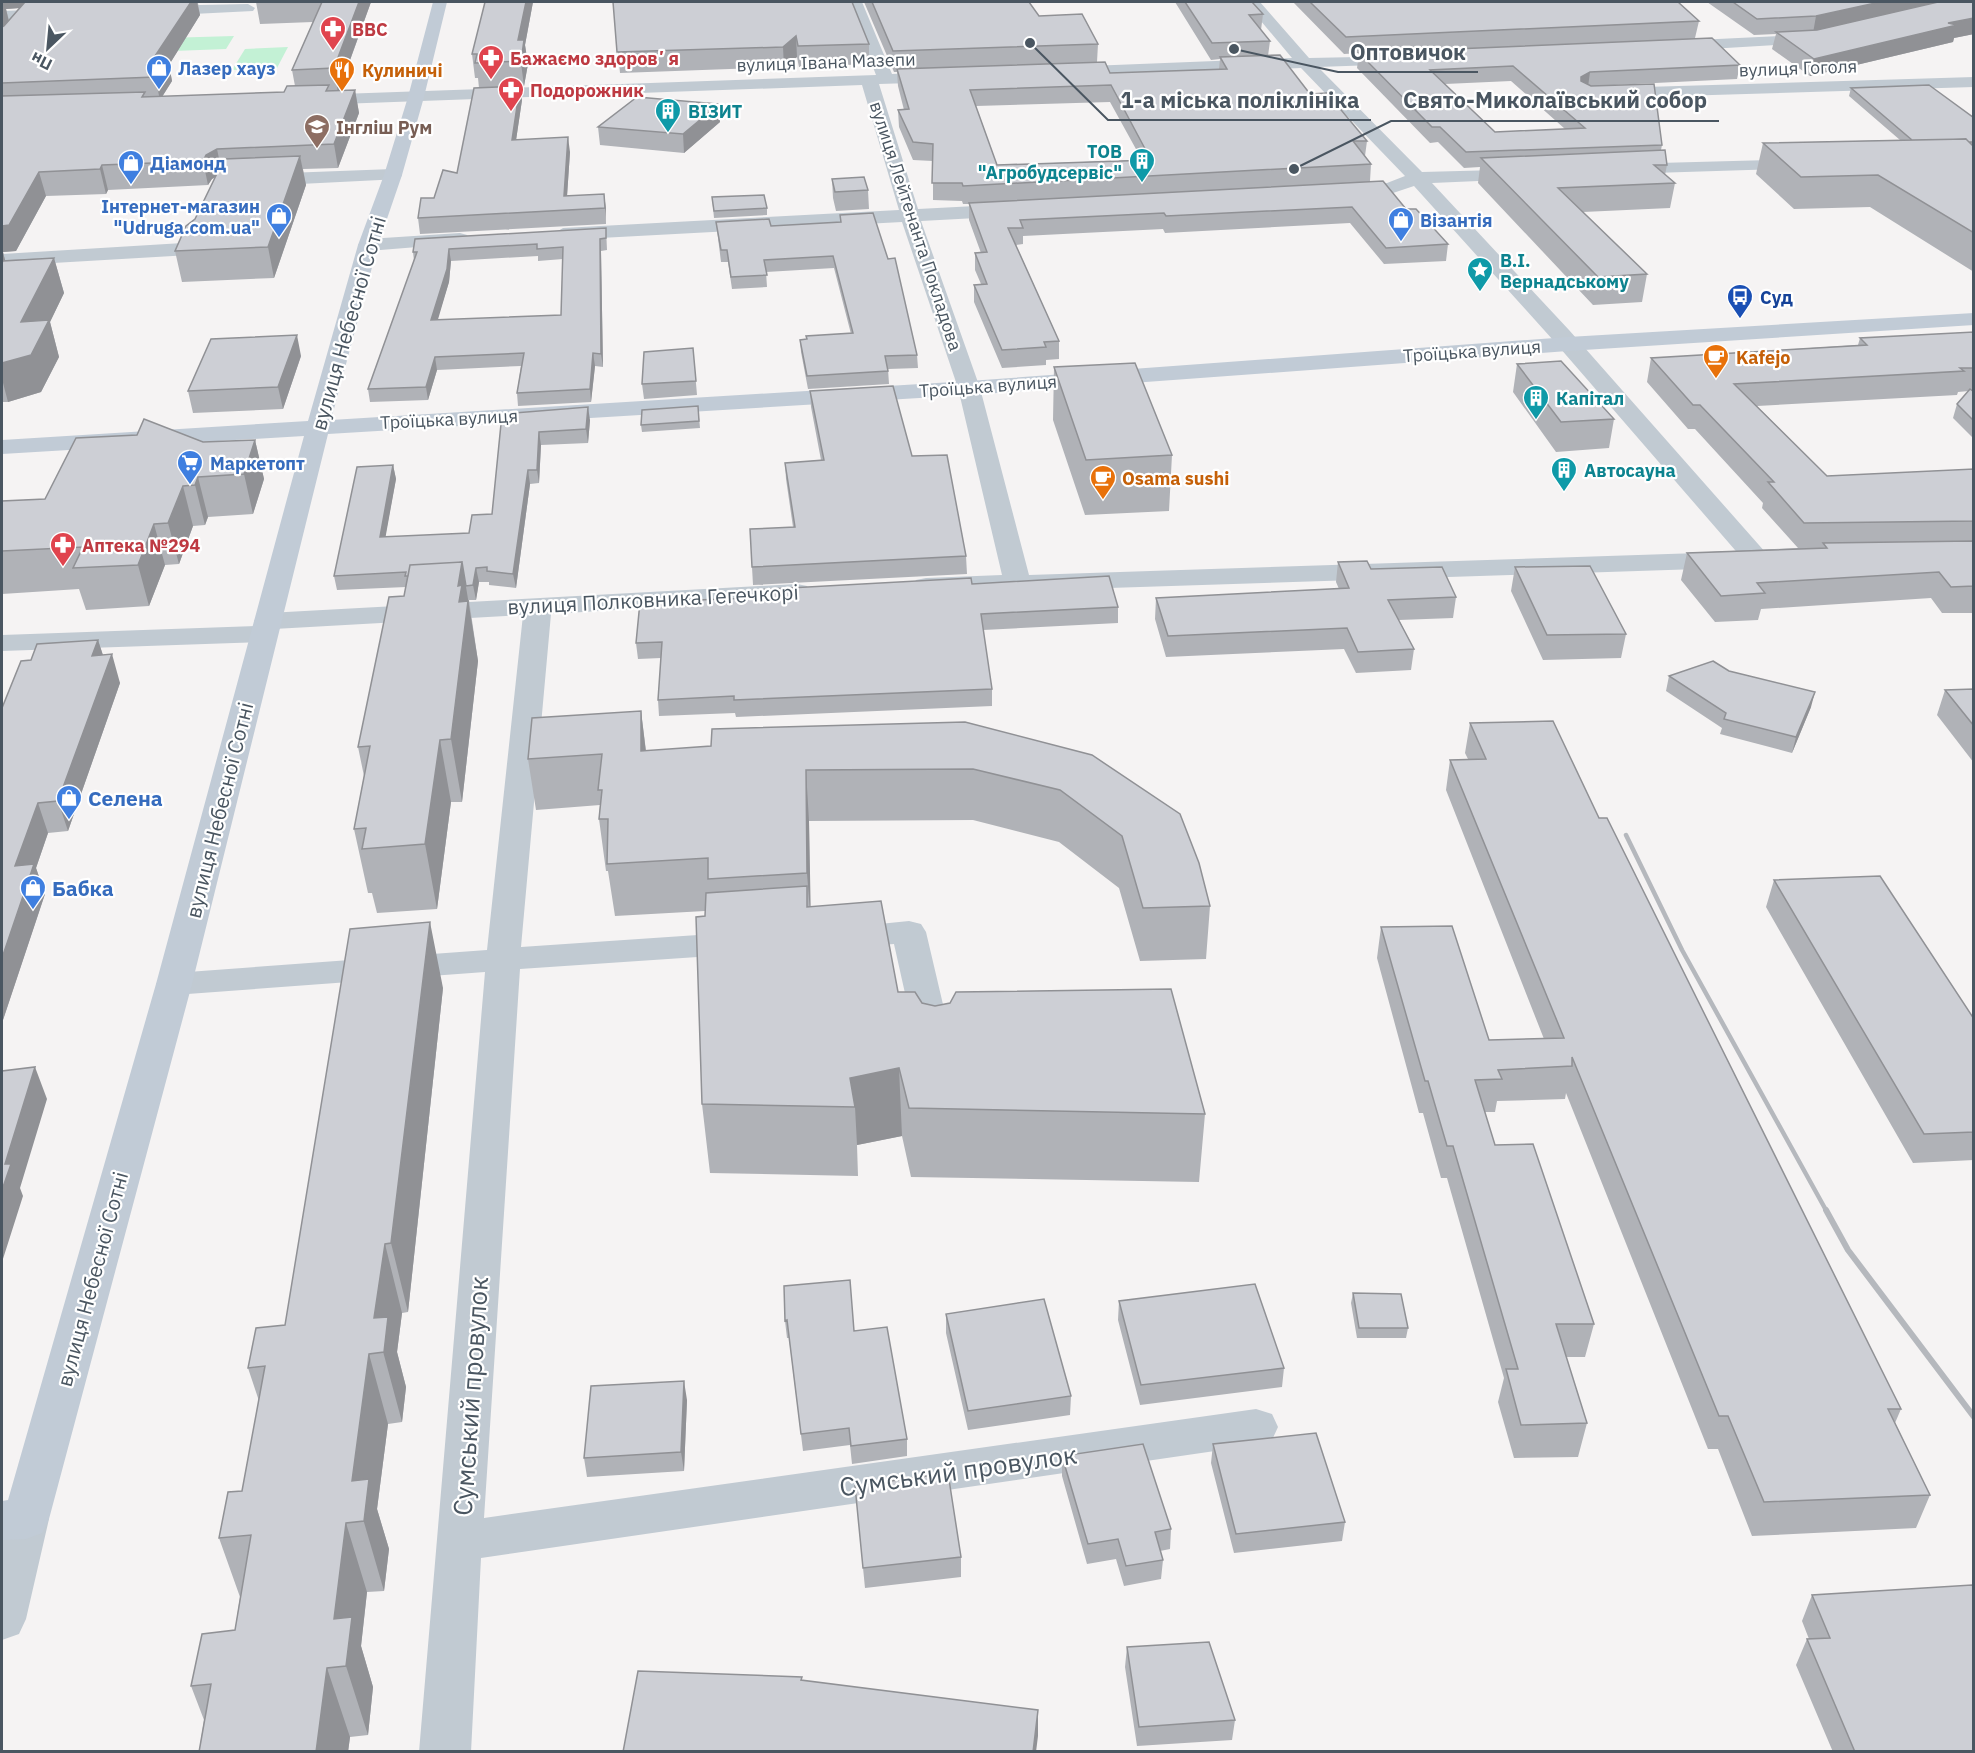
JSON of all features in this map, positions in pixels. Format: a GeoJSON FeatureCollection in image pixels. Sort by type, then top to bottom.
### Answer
{"type":"FeatureCollection","features":[{"type":"Feature","properties":{"kind":"street"},"geometry":{"type":"LineString","coordinates":[[14,29],[37,2]]}},
{"type":"Feature","properties":{"kind":"street","name":"вулиця Небесної Сотні"},"geometry":{"type":"LineString","coordinates":[[2,1619],[14,1520],[174,984],[318,426],[368,245],[393,175],[416,97],[440,2]]}},
{"type":"Feature","properties":{"kind":"street","name":"вулиця Лейтенанта Покладова"},"geometry":{"type":"LineString","coordinates":[[855,2],[877,80],[910,216],[969,388],[1017,581]]}},
{"type":"Feature","properties":{"kind":"street"},"geometry":{"type":"LineString","coordinates":[[897,587],[1017,581],[1769,559],[1417,178],[1305,63],[1252,2]]}},
{"type":"Feature","properties":{"kind":"street"},"geometry":{"type":"LineString","coordinates":[[143,11],[248,8]]}},
{"type":"Feature","properties":{"kind":"street"},"geometry":{"type":"LineString","coordinates":[[2,16],[73,14]]}},
{"type":"Feature","properties":{"kind":"street"},"geometry":{"type":"LineString","coordinates":[[1660,47],[1813,40],[1836,34]]}},
{"type":"Feature","properties":{"kind":"street"},"geometry":{"type":"LineString","coordinates":[[1051,73],[1424,58]]}},
{"type":"Feature","properties":{"kind":"street","name":"вулиця Івана Мазепи"},"geometry":{"type":"LineString","coordinates":[[299,101],[957,76]]}},
{"type":"Feature","properties":{"kind":"street","name":"вулиця Гоголя"},"geometry":{"type":"LineString","coordinates":[[1588,94],[1974,82]]}},
{"type":"Feature","properties":{"kind":"street"},"geometry":{"type":"LineString","coordinates":[[1597,170],[1828,163]]}},
{"type":"Feature","properties":{"kind":"street"},"geometry":{"type":"LineString","coordinates":[[1332,191],[1390,188],[1417,178],[1542,172]]}},
{"type":"Feature","properties":{"kind":"street"},"geometry":{"type":"LineString","coordinates":[[244,180],[393,175]]}},
{"type":"Feature","properties":{"kind":"street"},"geometry":{"type":"LineString","coordinates":[[2,260],[190,249],[211,204]]}},
{"type":"Feature","properties":{"kind":"street"},"geometry":{"type":"LineString","coordinates":[[549,234],[1027,209]]}},
{"type":"Feature","properties":{"kind":"street"},"geometry":{"type":"LineString","coordinates":[[368,245],[479,238]]}},
{"type":"Feature","properties":{"kind":"street","name":"Троїцька вулиця"},"geometry":{"type":"LineString","coordinates":[[2,447],[969,388],[1568,344],[1974,319]]}},
{"type":"Feature","properties":{"kind":"street","name":"вулиця Полковника Гегечкорі"},"geometry":{"type":"LineString","coordinates":[[2,643],[266,628],[538,605],[825,591]]}},
{"type":"Feature","properties":{"kind":"street","name":"Сумський провулок"},"geometry":{"type":"LineString","coordinates":[[538,605],[503,959],[459,1540],[1256,1427]]}},
{"type":"Feature","properties":{"kind":"street"},"geometry":{"type":"LineString","coordinates":[[816,938],[909,932],[937,1059]]}},
{"type":"Feature","properties":{"kind":"street"},"geometry":{"type":"LineString","coordinates":[[174,984],[769,942]]}},
{"type":"Feature","properties":{"kind":"street"},"geometry":{"type":"LineString","coordinates":[[445,1752],[459,1540]]}},
{"type":"Feature","properties":{"kind":"green space"},"geometry":{"type":"Polygon","coordinates":[[[234,36],[226,49],[121,53],[131,39],[234,36]]]}},
{"type":"Feature","properties":{"kind":"green space"},"geometry":{"type":"Polygon","coordinates":[[[288,47],[277,68],[232,70],[245,49],[288,47]]]}},
{"type":"Feature","properties":{"kind":"building"},"geometry":{"type":"Polygon","coordinates":[[[25,2],[191,2],[153,59],[167,59],[155,77],[2,83],[2,27],[25,2]]]}},
{"type":"Feature","properties":{"kind":"building"},"geometry":{"type":"Polygon","coordinates":[[[322,2],[359,2],[334,68],[292,70],[322,2]]]}},
{"type":"Feature","properties":{"kind":"building"},"geometry":{"type":"Polygon","coordinates":[[[485,2],[526,2],[518,40],[524,40],[521,61],[475,63],[477,54],[472,54],[485,2]]]}},
{"type":"Feature","properties":{"kind":"building"},"geometry":{"type":"Polygon","coordinates":[[[613,2],[852,2],[869,44],[798,46],[796,36],[783,47],[617,52],[613,2]]]}},
{"type":"Feature","properties":{"kind":"building"},"geometry":{"type":"Polygon","coordinates":[[[872,2],[1029,2],[1039,16],[1082,14],[1098,44],[893,51],[872,2]]]}},
{"type":"Feature","properties":{"kind":"building"},"geometry":{"type":"Polygon","coordinates":[[[1185,2],[1252,2],[1263,14],[1249,15],[1270,41],[1212,43],[1185,2]]]}},
{"type":"Feature","properties":{"kind":"building"},"geometry":{"type":"Polygon","coordinates":[[[1310,2],[1678,2],[1699,21],[1346,37],[1310,2]]]}},
{"type":"Feature","properties":{"kind":"building"},"geometry":{"type":"Polygon","coordinates":[[[1733,2],[1880,2],[1816,16],[1757,19],[1733,2]]]}},
{"type":"Feature","properties":{"kind":"building"},"geometry":{"type":"Polygon","coordinates":[[[1938,2],[1974,2],[1974,18],[1948,23],[1957,25],[1814,59],[1776,32],[1817,30],[1938,2]]]}},
{"type":"Feature","properties":{"kind":"building"},"geometry":{"type":"Polygon","coordinates":[[[1712,38],[1740,65],[1590,72],[1581,77],[1581,81],[1591,86],[1654,84],[1662,145],[1466,152],[1440,127],[1432,127],[1359,53],[1712,38]],[[1513,66],[1430,70],[1495,132],[1585,128],[1513,66]]]}},
{"type":"Feature","properties":{"kind":"building"},"geometry":{"type":"Polygon","coordinates":[[[1280,55],[1310,94],[1327,93],[1367,141],[1353,141],[1371,164],[963,186],[962,183],[932,183],[933,144],[913,142],[898,110],[909,109],[897,69],[1105,62],[1110,73],[1227,69],[1220,57],[1280,55]],[[1111,85],[970,90],[997,165],[1151,160],[1111,85]]]}},
{"type":"Feature","properties":{"kind":"building"},"geometry":{"type":"Polygon","coordinates":[[[329,85],[326,91],[355,90],[334,144],[217,149],[206,155],[203,161],[102,165],[100,169],[39,172],[9,225],[2,226],[2,96],[145,92],[142,97],[284,92],[287,86],[329,85]]]}},
{"type":"Feature","properties":{"kind":"building"},"geometry":{"type":"Polygon","coordinates":[[[1929,85],[1974,118],[1974,142],[1966,139],[1912,140],[1851,88],[1929,85]]]}},
{"type":"Feature","properties":{"kind":"building"},"geometry":{"type":"Polygon","coordinates":[[[520,86],[512,140],[568,137],[564,196],[604,194],[605,208],[418,218],[421,198],[434,198],[443,170],[457,173],[474,88],[520,86]]]}},
{"type":"Feature","properties":{"kind":"building"},"geometry":{"type":"Polygon","coordinates":[[[637,97],[719,104],[683,134],[598,127],[637,97]]]}},
{"type":"Feature","properties":{"kind":"building"},"geometry":{"type":"Polygon","coordinates":[[[1966,139],[1974,147],[1974,233],[1878,175],[1801,177],[1763,143],[1966,139]]]}},
{"type":"Feature","properties":{"kind":"building"},"geometry":{"type":"Polygon","coordinates":[[[1665,150],[1667,165],[1654,165],[1675,183],[1558,188],[1647,274],[1598,277],[1481,158],[1665,150]]]}},
{"type":"Feature","properties":{"kind":"building"},"geometry":{"type":"Polygon","coordinates":[[[300,156],[268,247],[175,251],[186,226],[195,219],[224,159],[300,156]]]}},
{"type":"Feature","properties":{"kind":"building"},"geometry":{"type":"Polygon","coordinates":[[[864,177],[868,190],[835,192],[832,179],[864,177]]]}},
{"type":"Feature","properties":{"kind":"building"},"geometry":{"type":"Polygon","coordinates":[[[1383,181],[1406,209],[1416,209],[1448,244],[1386,248],[1352,207],[1020,220],[1023,228],[1008,228],[1059,341],[1044,342],[1046,347],[1002,350],[974,285],[987,284],[975,253],[987,252],[969,203],[1383,181]]]}},
{"type":"Feature","properties":{"kind":"building"},"geometry":{"type":"Polygon","coordinates":[[[764,195],[767,208],[714,211],[712,197],[764,195]]]}},
{"type":"Feature","properties":{"kind":"building"},"geometry":{"type":"Polygon","coordinates":[[[873,213],[888,259],[895,258],[917,355],[885,356],[888,371],[807,376],[800,340],[807,339],[806,336],[853,333],[833,256],[764,260],[767,275],[731,277],[727,250],[721,250],[716,222],[769,219],[771,226],[841,222],[840,215],[873,213]]]}},
{"type":"Feature","properties":{"kind":"building"},"geometry":{"type":"Polygon","coordinates":[[[606,228],[606,238],[600,239],[601,354],[593,353],[590,389],[517,393],[524,353],[435,357],[426,387],[368,389],[417,252],[413,252],[415,239],[606,228]],[[537,244],[449,249],[447,269],[431,320],[561,315],[563,247],[537,249],[537,244]]]}},
{"type":"Feature","properties":{"kind":"building"},"geometry":{"type":"Polygon","coordinates":[[[54,258],[21,322],[49,320],[31,355],[2,363],[2,263],[3,261],[54,258]]]}},
{"type":"Feature","properties":{"kind":"building"},"geometry":{"type":"Polygon","coordinates":[[[1974,332],[1974,368],[1960,368],[1964,371],[1734,384],[1827,476],[1974,469],[1974,521],[1804,523],[1768,482],[1774,482],[1700,405],[1693,405],[1651,358],[1867,345],[1860,338],[1974,332]]]}},
{"type":"Feature","properties":{"kind":"building"},"geometry":{"type":"Polygon","coordinates":[[[297,335],[278,387],[188,391],[211,339],[297,335]]]}},
{"type":"Feature","properties":{"kind":"building"},"geometry":{"type":"Polygon","coordinates":[[[693,348],[696,381],[642,384],[644,352],[693,348]]]}},
{"type":"Feature","properties":{"kind":"building"},"geometry":{"type":"Polygon","coordinates":[[[1561,361],[1614,419],[1561,422],[1517,364],[1561,361]]]}},
{"type":"Feature","properties":{"kind":"building"},"geometry":{"type":"Polygon","coordinates":[[[1135,363],[1172,455],[1086,460],[1054,367],[1135,363]]]}},
{"type":"Feature","properties":{"kind":"building"},"geometry":{"type":"Polygon","coordinates":[[[893,386],[912,456],[947,455],[966,556],[752,567],[750,529],[795,527],[785,463],[824,460],[810,391],[893,386]]]}},
{"type":"Feature","properties":{"kind":"building"},"geometry":{"type":"Polygon","coordinates":[[[1970,389],[1974,392],[1974,421],[1957,404],[1970,389]]]}},
{"type":"Feature","properties":{"kind":"building"},"geometry":{"type":"Polygon","coordinates":[[[698,406],[699,421],[641,425],[642,410],[698,406]]]}},
{"type":"Feature","properties":{"kind":"building"},"geometry":{"type":"Polygon","coordinates":[[[588,407],[586,429],[539,432],[537,470],[528,470],[513,574],[487,571],[487,567],[476,568],[473,585],[466,586],[462,562],[410,565],[408,576],[405,576],[406,572],[334,576],[357,467],[393,465],[380,537],[469,533],[472,515],[492,514],[502,414],[588,407]]]}},
{"type":"Feature","properties":{"kind":"building"},"geometry":{"type":"Polygon","coordinates":[[[144,419],[203,442],[255,440],[244,474],[198,477],[195,485],[183,486],[168,523],[154,524],[138,565],[73,568],[83,547],[2,551],[2,501],[45,499],[76,438],[137,435],[144,419]]]}},
{"type":"Feature","properties":{"kind":"building"},"geometry":{"type":"Polygon","coordinates":[[[1974,541],[1974,586],[1951,587],[1939,572],[1757,583],[1765,593],[1721,596],[1687,553],[1827,548],[1823,543],[1974,541]]]}},
{"type":"Feature","properties":{"kind":"building"},"geometry":{"type":"Polygon","coordinates":[[[1367,561],[1371,569],[1442,567],[1456,597],[1388,600],[1414,649],[1358,652],[1347,628],[1168,636],[1156,598],[1349,588],[1338,562],[1367,561]]]}},
{"type":"Feature","properties":{"kind":"building"},"geometry":{"type":"Polygon","coordinates":[[[462,562],[458,586],[462,585],[459,602],[468,601],[451,739],[440,740],[425,844],[362,849],[366,828],[354,829],[370,746],[358,747],[389,597],[404,596],[410,565],[462,562]]]}},
{"type":"Feature","properties":{"kind":"building"},"geometry":{"type":"Polygon","coordinates":[[[1590,566],[1626,634],[1547,635],[1515,567],[1590,566]]]}},
{"type":"Feature","properties":{"kind":"building"},"geometry":{"type":"Polygon","coordinates":[[[1109,576],[1118,607],[981,614],[992,689],[734,700],[734,696],[658,700],[662,642],[636,643],[640,602],[753,598],[753,590],[971,578],[972,584],[1109,576]]]}},
{"type":"Feature","properties":{"kind":"building"},"geometry":{"type":"Polygon","coordinates":[[[98,640],[92,656],[112,654],[58,801],[38,803],[15,866],[34,864],[2,958],[2,708],[21,661],[31,660],[37,644],[98,640]]]}},
{"type":"Feature","properties":{"kind":"building"},"geometry":{"type":"Polygon","coordinates":[[[1713,661],[1729,671],[1815,692],[1796,737],[1724,719],[1726,713],[1669,676],[1713,661]]]}},
{"type":"Feature","properties":{"kind":"building"},"geometry":{"type":"Polygon","coordinates":[[[1974,689],[1974,726],[1945,690],[1974,689]]]}},
{"type":"Feature","properties":{"kind":"building"},"geometry":{"type":"Polygon","coordinates":[[[641,711],[641,751],[711,746],[712,729],[965,722],[1092,755],[1180,814],[1199,863],[1210,906],[1143,908],[1122,836],[1060,790],[973,769],[806,770],[807,873],[708,879],[708,858],[607,864],[608,819],[599,819],[602,790],[598,790],[602,754],[528,759],[532,718],[641,711]]]}},
{"type":"Feature","properties":{"kind":"building"},"geometry":{"type":"Polygon","coordinates":[[[1553,721],[1599,818],[1607,818],[1901,1409],[1888,1409],[1930,1495],[1764,1502],[1728,1416],[1719,1416],[1572,1057],[1572,1066],[1498,1070],[1502,1079],[1475,1080],[1495,1145],[1533,1144],[1594,1324],[1556,1324],[1587,1423],[1521,1425],[1506,1369],[1518,1369],[1453,1146],[1447,1146],[1428,1081],[1425,1081],[1381,927],[1452,926],[1489,1040],[1564,1038],[1450,760],[1486,759],[1470,723],[1553,721]]]}},
{"type":"Feature","properties":{"kind":"building"},"geometry":{"type":"Polygon","coordinates":[[[1880,876],[1974,1019],[1974,1132],[1924,1134],[1774,880],[1880,876]]]}},
{"type":"Feature","properties":{"kind":"building"},"geometry":{"type":"Polygon","coordinates":[[[807,886],[807,907],[881,901],[898,992],[915,992],[922,1003],[935,1006],[950,1003],[956,992],[1171,989],[1205,1114],[909,1108],[899,1068],[850,1078],[855,1107],[702,1104],[696,917],[705,916],[706,893],[807,886]]]}},
{"type":"Feature","properties":{"kind":"building"},"geometry":{"type":"Polygon","coordinates":[[[430,922],[391,1243],[385,1244],[374,1318],[388,1317],[384,1352],[369,1354],[352,1481],[369,1479],[364,1521],[346,1523],[334,1619],[352,1617],[346,1666],[327,1668],[316,1752],[199,1752],[211,1684],[191,1686],[202,1634],[235,1630],[251,1535],[219,1538],[228,1492],[242,1491],[265,1366],[248,1368],[256,1328],[285,1325],[350,929],[430,922]]]}},
{"type":"Feature","properties":{"kind":"building"},"geometry":{"type":"Polygon","coordinates":[[[35,1067],[5,1164],[11,1164],[2,1190],[2,1071],[35,1067]]]}},
{"type":"Feature","properties":{"kind":"building"},"geometry":{"type":"Polygon","coordinates":[[[850,1280],[854,1331],[887,1327],[907,1439],[851,1446],[849,1428],[801,1434],[787,1320],[785,1321],[784,1286],[850,1280]]]}},
{"type":"Feature","properties":{"kind":"building"},"geometry":{"type":"Polygon","coordinates":[[[1255,1284],[1284,1368],[1141,1385],[1119,1301],[1255,1284]]]}},
{"type":"Feature","properties":{"kind":"building"},"geometry":{"type":"Polygon","coordinates":[[[1353,1293],[1401,1294],[1408,1328],[1359,1328],[1353,1293]]]}},
{"type":"Feature","properties":{"kind":"building"},"geometry":{"type":"Polygon","coordinates":[[[1044,1299],[1071,1396],[968,1411],[946,1314],[1044,1299]]]}},
{"type":"Feature","properties":{"kind":"building"},"geometry":{"type":"Polygon","coordinates":[[[684,1381],[681,1452],[584,1458],[591,1386],[684,1381]]]}},
{"type":"Feature","properties":{"kind":"building"},"geometry":{"type":"Polygon","coordinates":[[[1316,1433],[1345,1522],[1236,1534],[1213,1444],[1316,1433]]]}},
{"type":"Feature","properties":{"kind":"building"},"geometry":{"type":"Polygon","coordinates":[[[1143,1444],[1171,1529],[1155,1532],[1163,1560],[1126,1566],[1118,1539],[1088,1544],[1062,1456],[1143,1444]]]}},
{"type":"Feature","properties":{"kind":"building"},"geometry":{"type":"Polygon","coordinates":[[[948,1473],[961,1557],[863,1568],[855,1486],[948,1473]]]}},
{"type":"Feature","properties":{"kind":"building"},"geometry":{"type":"Polygon","coordinates":[[[1972,1585],[1974,1588],[1974,1752],[1855,1752],[1807,1639],[1830,1638],[1812,1595],[1972,1585]]]}},
{"type":"Feature","properties":{"kind":"building"},"geometry":{"type":"Polygon","coordinates":[[[1209,1642],[1235,1720],[1139,1727],[1127,1647],[1209,1642]]]}},
{"type":"Feature","properties":{"kind":"building"},"geometry":{"type":"Polygon","coordinates":[[[638,1671],[802,1677],[801,1680],[1038,1710],[1033,1752],[623,1752],[638,1671]]]}},
{"type":"Feature","properties":{"kind":"railway"},"geometry":{"type":"LineString","coordinates":[[1626,835],[1682,950],[1827,1212]]}},
{"type":"Feature","properties":{"kind":"railway"},"geometry":{"type":"LineString","coordinates":[[1826,1210],[1848,1250],[1974,1417]]}},
{"type":"Feature","properties":{"kind":"place","name":"1-а міська поліклініка"},"geometry":{"type":"Point","coordinates":[1030,43]}},
{"type":"Feature","properties":{"kind":"place","name":"Оптовичок"},"geometry":{"type":"Point","coordinates":[1234,49]}},
{"type":"Feature","properties":{"kind":"place","name":"ВВС"},"geometry":{"type":"Point","coordinates":[333,52]}},
{"type":"Feature","properties":{"kind":"place","name":"Бажаємо здоровʼя"},"geometry":{"type":"Point","coordinates":[491,81]}},
{"type":"Feature","properties":{"kind":"place","name":"Лазер хауз"},"geometry":{"type":"Point","coordinates":[159,91]}},
{"type":"Feature","properties":{"kind":"place","name":"Кулиничі"},"geometry":{"type":"Point","coordinates":[342,93]}},
{"type":"Feature","properties":{"kind":"place","name":"Подорожник"},"geometry":{"type":"Point","coordinates":[511,113]}},
{"type":"Feature","properties":{"kind":"place","name":"ВІЗИТ"},"geometry":{"type":"Point","coordinates":[668,134]}},
{"type":"Feature","properties":{"kind":"place","name":"Інгліш Рум"},"geometry":{"type":"Point","coordinates":[317,150]}},
{"type":"Feature","properties":{"kind":"place","name":"Свято-Миколаївський собор"},"geometry":{"type":"Point","coordinates":[1294,169]}},
{"type":"Feature","properties":{"kind":"place","name":"ТОВ \"Агробудсервіс\""},"geometry":{"type":"Point","coordinates":[1142,184]}},
{"type":"Feature","properties":{"kind":"place","name":"Дiамонд"},"geometry":{"type":"Point","coordinates":[131,186]}},
{"type":"Feature","properties":{"kind":"place","name":"Iнтернет-магазин \"Udruga.com.ua\""},"geometry":{"type":"Point","coordinates":[279,239]}},
{"type":"Feature","properties":{"kind":"place","name":"Візантія"},"geometry":{"type":"Point","coordinates":[1401,243]}},
{"type":"Feature","properties":{"kind":"place","name":"В.І. Вернадському"},"geometry":{"type":"Point","coordinates":[1480,293]}},
{"type":"Feature","properties":{"kind":"place","name":"Суд"},"geometry":{"type":"Point","coordinates":[1740,320]}},
{"type":"Feature","properties":{"kind":"place","name":"Kafejo"},"geometry":{"type":"Point","coordinates":[1716,380]}},
{"type":"Feature","properties":{"kind":"place","name":"Капітал"},"geometry":{"type":"Point","coordinates":[1536,421]}},
{"type":"Feature","properties":{"kind":"place","name":"Маркетопт"},"geometry":{"type":"Point","coordinates":[190,486]}},
{"type":"Feature","properties":{"kind":"place","name":"Автосауна"},"geometry":{"type":"Point","coordinates":[1564,493]}},
{"type":"Feature","properties":{"kind":"place","name":"Osama sushi"},"geometry":{"type":"Point","coordinates":[1103,501]}},
{"type":"Feature","properties":{"kind":"place","name":"Аптека №294"},"geometry":{"type":"Point","coordinates":[63,568]}},
{"type":"Feature","properties":{"kind":"place","name":"Селена"},"geometry":{"type":"Point","coordinates":[69,821]}},
{"type":"Feature","properties":{"kind":"place","name":"Бабка"},"geometry":{"type":"Point","coordinates":[33,911]}}]}
